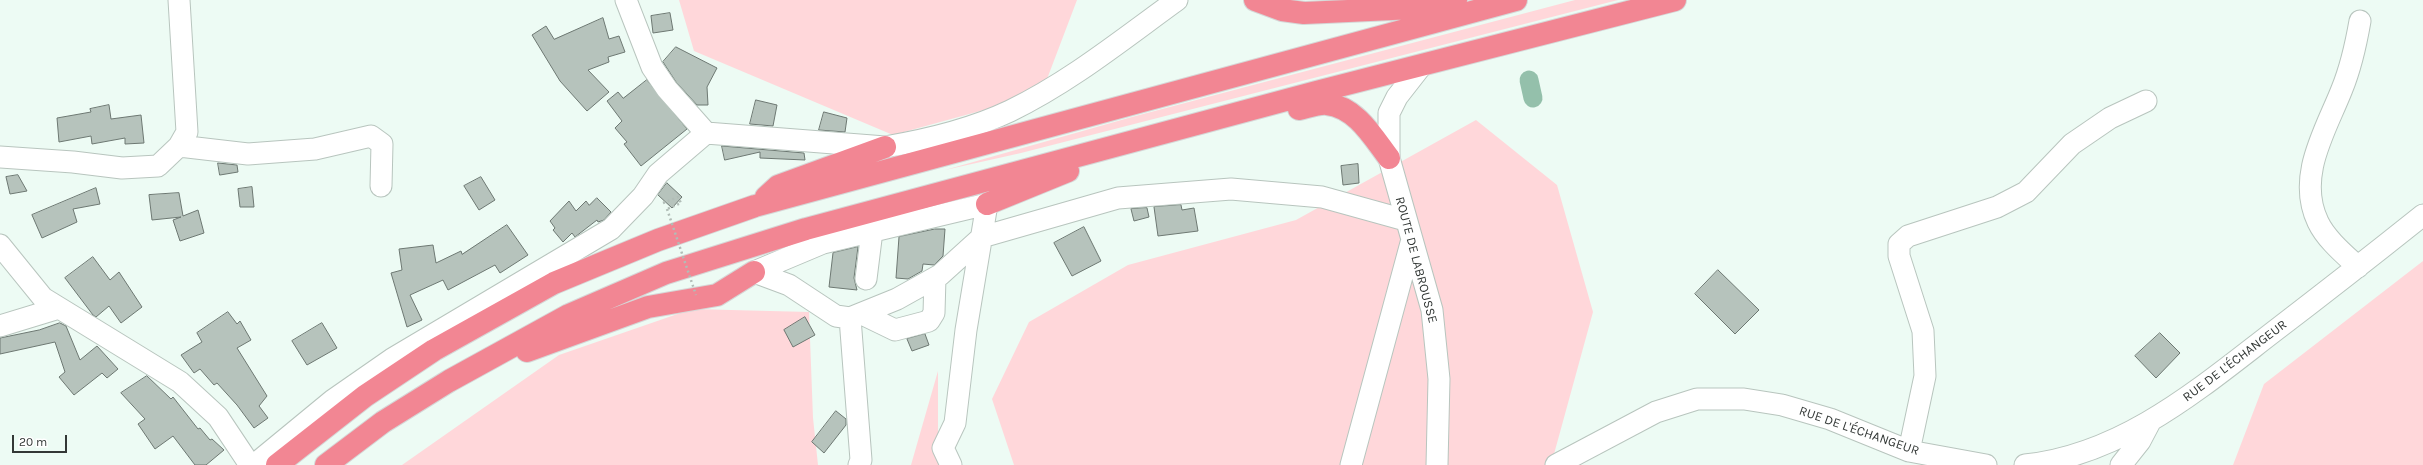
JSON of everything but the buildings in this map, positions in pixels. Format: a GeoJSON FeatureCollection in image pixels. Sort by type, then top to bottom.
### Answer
{"type":"FeatureCollection","features":[{"type":"Feature","properties":{"kind":"highway"},"geometry":{"type":"LineString","coordinates":[[1255,0],[1282,10],[1304,13],[1376,4],[1414,8],[1456,0]]}},
{"type":"Feature","properties":{"kind":"highway"},"geometry":{"type":"LineString","coordinates":[[277,465],[365,396],[434,350],[554,283],[658,240],[755,206],[1516,0]]}},
{"type":"Feature","properties":{"kind":"highway"},"geometry":{"type":"LineString","coordinates":[[326,465],[383,422],[449,381],[569,315],[666,273],[806,229],[1177,129],[1675,0]]}},
{"type":"Feature","properties":{"kind":"highway"},"geometry":{"type":"LineString","coordinates":[[1242,112],[1292,110],[1327,104],[1347,111],[1356,117],[1389,158]]}},
{"type":"Feature","properties":{"kind":"highway"},"geometry":{"type":"LineString","coordinates":[[987,204],[1177,129]]}},
{"type":"Feature","properties":{"kind":"highway"},"geometry":{"type":"LineString","coordinates":[[755,206],[778,186],[885,147]]}},
{"type":"Feature","properties":{"kind":"highway"},"geometry":{"type":"LineString","coordinates":[[449,381],[574,333],[648,307],[717,295],[754,272]]}},
{"type":"Feature","properties":{"kind":"street"},"geometry":{"type":"LineString","coordinates":[[0,157],[73,162],[122,168],[158,166],[179,146],[187,132],[179,0]]}},
{"type":"Feature","properties":{"kind":"street"},"geometry":{"type":"LineString","coordinates":[[626,0],[652,67],[667,89],[706,133],[885,147],[912,143],[968,127],[1010,111],[1061,83],[1177,0]]}},
{"type":"Feature","properties":{"kind":"street"},"geometry":{"type":"LineString","coordinates":[[2358,267],[2329,238],[2318,222],[2310,200],[2311,174],[2316,147],[2346,78],[2360,21]]}},
{"type":"Feature","properties":{"kind":"street","name":"ROUTE DE LABROUSSE"},"geometry":{"type":"LineString","coordinates":[[1422,65],[1397,97],[1389,113],[1389,158],[1405,220],[1432,310],[1440,379],[1437,465]]}},
{"type":"Feature","properties":{"kind":"street"},"geometry":{"type":"LineString","coordinates":[[1909,451],[1925,376],[1923,331],[1899,256],[1899,244],[1908,236],[1996,206],[2026,192],[2072,144],[2110,118],[2146,101]]}},
{"type":"Feature","properties":{"kind":"street"},"geometry":{"type":"LineString","coordinates":[[254,465],[333,400],[392,359],[611,229],[643,196],[658,174],[706,133]]}},
{"type":"Feature","properties":{"kind":"street"},"geometry":{"type":"LineString","coordinates":[[179,146],[248,154],[315,149],[371,136],[382,144],[381,186]]}},
{"type":"Feature","properties":{"kind":"street"},"geometry":{"type":"LineString","coordinates":[[856,316],[897,299],[935,278],[982,237],[1118,198],[1231,189],[1322,198],[1405,220]]}},
{"type":"Feature","properties":{"kind":"street"},"geometry":{"type":"LineString","coordinates":[[754,272],[823,243],[987,204],[955,423],[943,448],[951,465]]}},
{"type":"Feature","properties":{"kind":"street","name":"RUE DE L'ÉCHANGEUR"},"geometry":{"type":"LineString","coordinates":[[2025,465],[2051,460],[2105,445],[2150,422],[2204,385],[2358,267],[2423,215]]}},
{"type":"Feature","properties":{"kind":"street"},"geometry":{"type":"LineString","coordinates":[[866,279],[872,231]]}},
{"type":"Feature","properties":{"kind":"street"},"geometry":{"type":"LineString","coordinates":[[1351,465],[1412,242]]}},
{"type":"Feature","properties":{"kind":"street"},"geometry":{"type":"LineString","coordinates":[[0,245],[43,298],[180,382],[218,416],[250,465]]}},
{"type":"Feature","properties":{"kind":"street"},"geometry":{"type":"LineString","coordinates":[[754,272],[789,285],[836,316],[856,316],[895,330],[929,321],[934,313],[935,278]]}},
{"type":"Feature","properties":{"kind":"street"},"geometry":{"type":"LineString","coordinates":[[0,326],[59,308]]}},
{"type":"Feature","properties":{"kind":"street"},"geometry":{"type":"LineString","coordinates":[[856,316],[861,460],[858,465]]}},
{"type":"Feature","properties":{"kind":"street","name":"RUE DE L'ÉCHANGEUR"},"geometry":{"type":"LineString","coordinates":[[1556,465],[1656,412],[1697,399],[1744,399],[1782,405],[1830,419],[1909,451],[1986,465]]}},
{"type":"Feature","properties":{"kind":"street"},"geometry":{"type":"LineString","coordinates":[[2121,465],[2140,441],[2150,422]]}},
{"type":"Feature","properties":{"kind":"path"},"geometry":{"type":"LineString","coordinates":[[681,202],[667,209],[696,294]]}},
{"type":"Feature","properties":{"kind":"shaded area"},"geometry":{"type":"Polygon","coordinates":[[[679,0],[1077,0],[1047,79],[1002,105],[893,135],[694,51],[679,0]]]}},
{"type":"Feature","properties":{"kind":"shaded area"},"geometry":{"type":"Polygon","coordinates":[[[1575,0],[1618,0],[1021,153],[945,170],[1132,117],[1575,0]]]}},
{"type":"Feature","properties":{"kind":"shaded area"},"geometry":{"type":"Polygon","coordinates":[[[1476,120],[1557,185],[1593,312],[1551,465],[1014,465],[992,399],[1029,322],[1128,265],[1296,220],[1476,120]]]}},
{"type":"Feature","properties":{"kind":"shaded area"},"geometry":{"type":"Polygon","coordinates":[[[2423,261],[2423,465],[2233,465],[2264,384],[2423,261]]]}},
{"type":"Feature","properties":{"kind":"shaded area"},"geometry":{"type":"Polygon","coordinates":[[[692,309],[809,312],[813,418],[818,465],[402,465],[559,355],[692,309]]]}},
{"type":"Feature","properties":{"kind":"shaded area"},"geometry":{"type":"Polygon","coordinates":[[[938,371],[938,465],[911,465],[938,371]]]}},
{"type":"Feature","properties":{"kind":"waterway"},"geometry":{"type":"LineString","coordinates":[[1529,80],[1533,98]]}}]}
